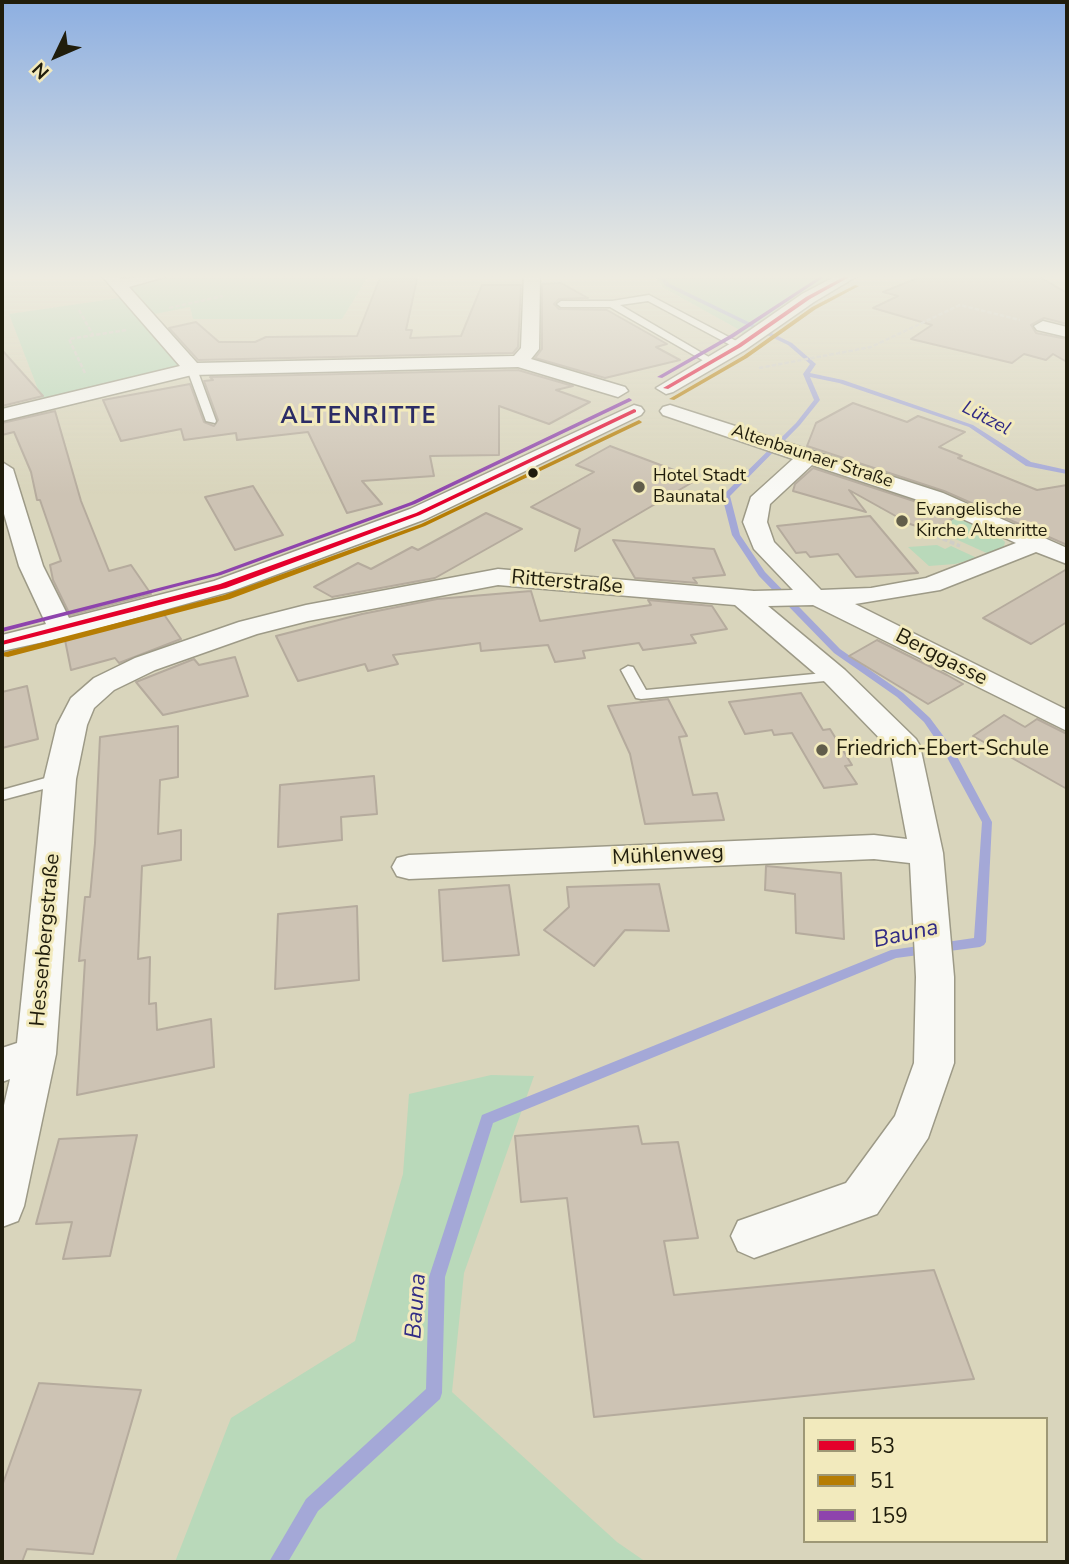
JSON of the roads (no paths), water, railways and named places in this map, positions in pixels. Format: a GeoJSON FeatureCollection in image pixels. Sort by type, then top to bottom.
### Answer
{"type":"FeatureCollection","features":[{"type":"Feature","properties":{"kind":"street"},"geometry":{"type":"LineString","coordinates":[[173,348],[192,369]]}},
{"type":"Feature","properties":{"kind":"street"},"geometry":{"type":"LineString","coordinates":[[519,362],[530,348]]}},
{"type":"Feature","properties":{"kind":"street"},"geometry":{"type":"LineString","coordinates":[[666,388],[735,348]]}},
{"type":"Feature","properties":{"kind":"street"},"geometry":{"type":"LineString","coordinates":[[2,415],[192,369],[519,362],[618,391]]}},
{"type":"Feature","properties":{"kind":"street"},"geometry":{"type":"LineString","coordinates":[[634,411],[620,406],[614,399],[618,391],[629,386],[652,384],[666,388],[683,398],[682,404],[670,411]]}},
{"type":"Feature","properties":{"kind":"street"},"geometry":{"type":"LineString","coordinates":[[2,643],[62,630],[223,586],[440,506],[634,411]]}},
{"type":"Feature","properties":{"kind":"street","name":"Altenbaunaer Straße"},"geometry":{"type":"LineString","coordinates":[[634,411],[670,411],[810,455],[935,498],[1067,557]]}},
{"type":"Feature","properties":{"kind":"street"},"geometry":{"type":"LineString","coordinates":[[806,596],[764,544],[755,522],[759,502],[810,455]]}},
{"type":"Feature","properties":{"kind":"street"},"geometry":{"type":"LineString","coordinates":[[2,469],[31,566],[62,630]]}},
{"type":"Feature","properties":{"kind":"street","name":"Ritterstraße"},"geometry":{"type":"LineString","coordinates":[[104,684],[145,664],[248,628],[306,613],[498,578],[752,598],[871,596],[931,585],[996,562],[1036,543]]}},
{"type":"Feature","properties":{"kind":"street"},"geometry":{"type":"LineString","coordinates":[[223,586],[248,628]]}},
{"type":"Feature","properties":{"kind":"street","name":"Berggasse"},"geometry":{"type":"LineString","coordinates":[[806,596],[858,615],[1067,722]]}},
{"type":"Feature","properties":{"kind":"street"},"geometry":{"type":"LineString","coordinates":[[752,598],[905,746],[926,853],[935,977],[934,1063],[913,1125],[861,1199],[754,1236]]}},
{"type":"Feature","properties":{"kind":"street","name":"Hessenbergstraße"},"geometry":{"type":"LineString","coordinates":[[2,1206],[19,1060],[60,779],[72,725],[81,704],[104,684]]}},
{"type":"Feature","properties":{"kind":"street","name":"Mühlenweg"},"geometry":{"type":"LineString","coordinates":[[409,867],[874,846],[926,853]]}},
{"type":"Feature","properties":{"kind":"lane"},"geometry":{"type":"LineString","coordinates":[[687,348],[711,362]]}},
{"type":"Feature","properties":{"kind":"lane"},"geometry":{"type":"LineString","coordinates":[[192,369],[211,421]]}},
{"type":"Feature","properties":{"kind":"lane"},"geometry":{"type":"LineString","coordinates":[[628,670],[641,695],[835,677]]}},
{"type":"Feature","properties":{"kind":"lane"},"geometry":{"type":"LineString","coordinates":[[2,794],[60,779]]}},
{"type":"Feature","properties":{"kind":"waterway","name":"Bauna"},"geometry":{"type":"LineString","coordinates":[[795,348],[813,364],[806,374]]}},
{"type":"Feature","properties":{"kind":"waterway","name":"Bauna"},"geometry":{"type":"LineString","coordinates":[[278,1562],[312,1505],[434,1393],[437,1277],[487,1119],[895,953],[980,942],[987,822],[948,749],[927,720],[900,695],[837,651],[762,574],[736,535],[726,496],[798,424],[817,400],[806,374]]}},
{"type":"Feature","properties":{"kind":"waterway","name":"Lützel"},"geometry":{"type":"LineString","coordinates":[[806,374],[841,381],[971,426],[1029,464],[1067,472]]}},
{"type":"Feature","properties":{"kind":"place","name":"Hotel Stadt Baunatal"},"geometry":{"type":"Point","coordinates":[639,487]}},
{"type":"Feature","properties":{"kind":"place","name":"Evangelische Kirche Altenritte"},"geometry":{"type":"Point","coordinates":[902,521]}},
{"type":"Feature","properties":{"kind":"place","name":"Friedrich-Ebert-Schule"},"geometry":{"type":"Point","coordinates":[822,750]}},
{"type":"Feature","properties":{"kind":"district","name":"ALTENRITTE"},"geometry":{"type":"Point","coordinates":[359,417]}}]}
